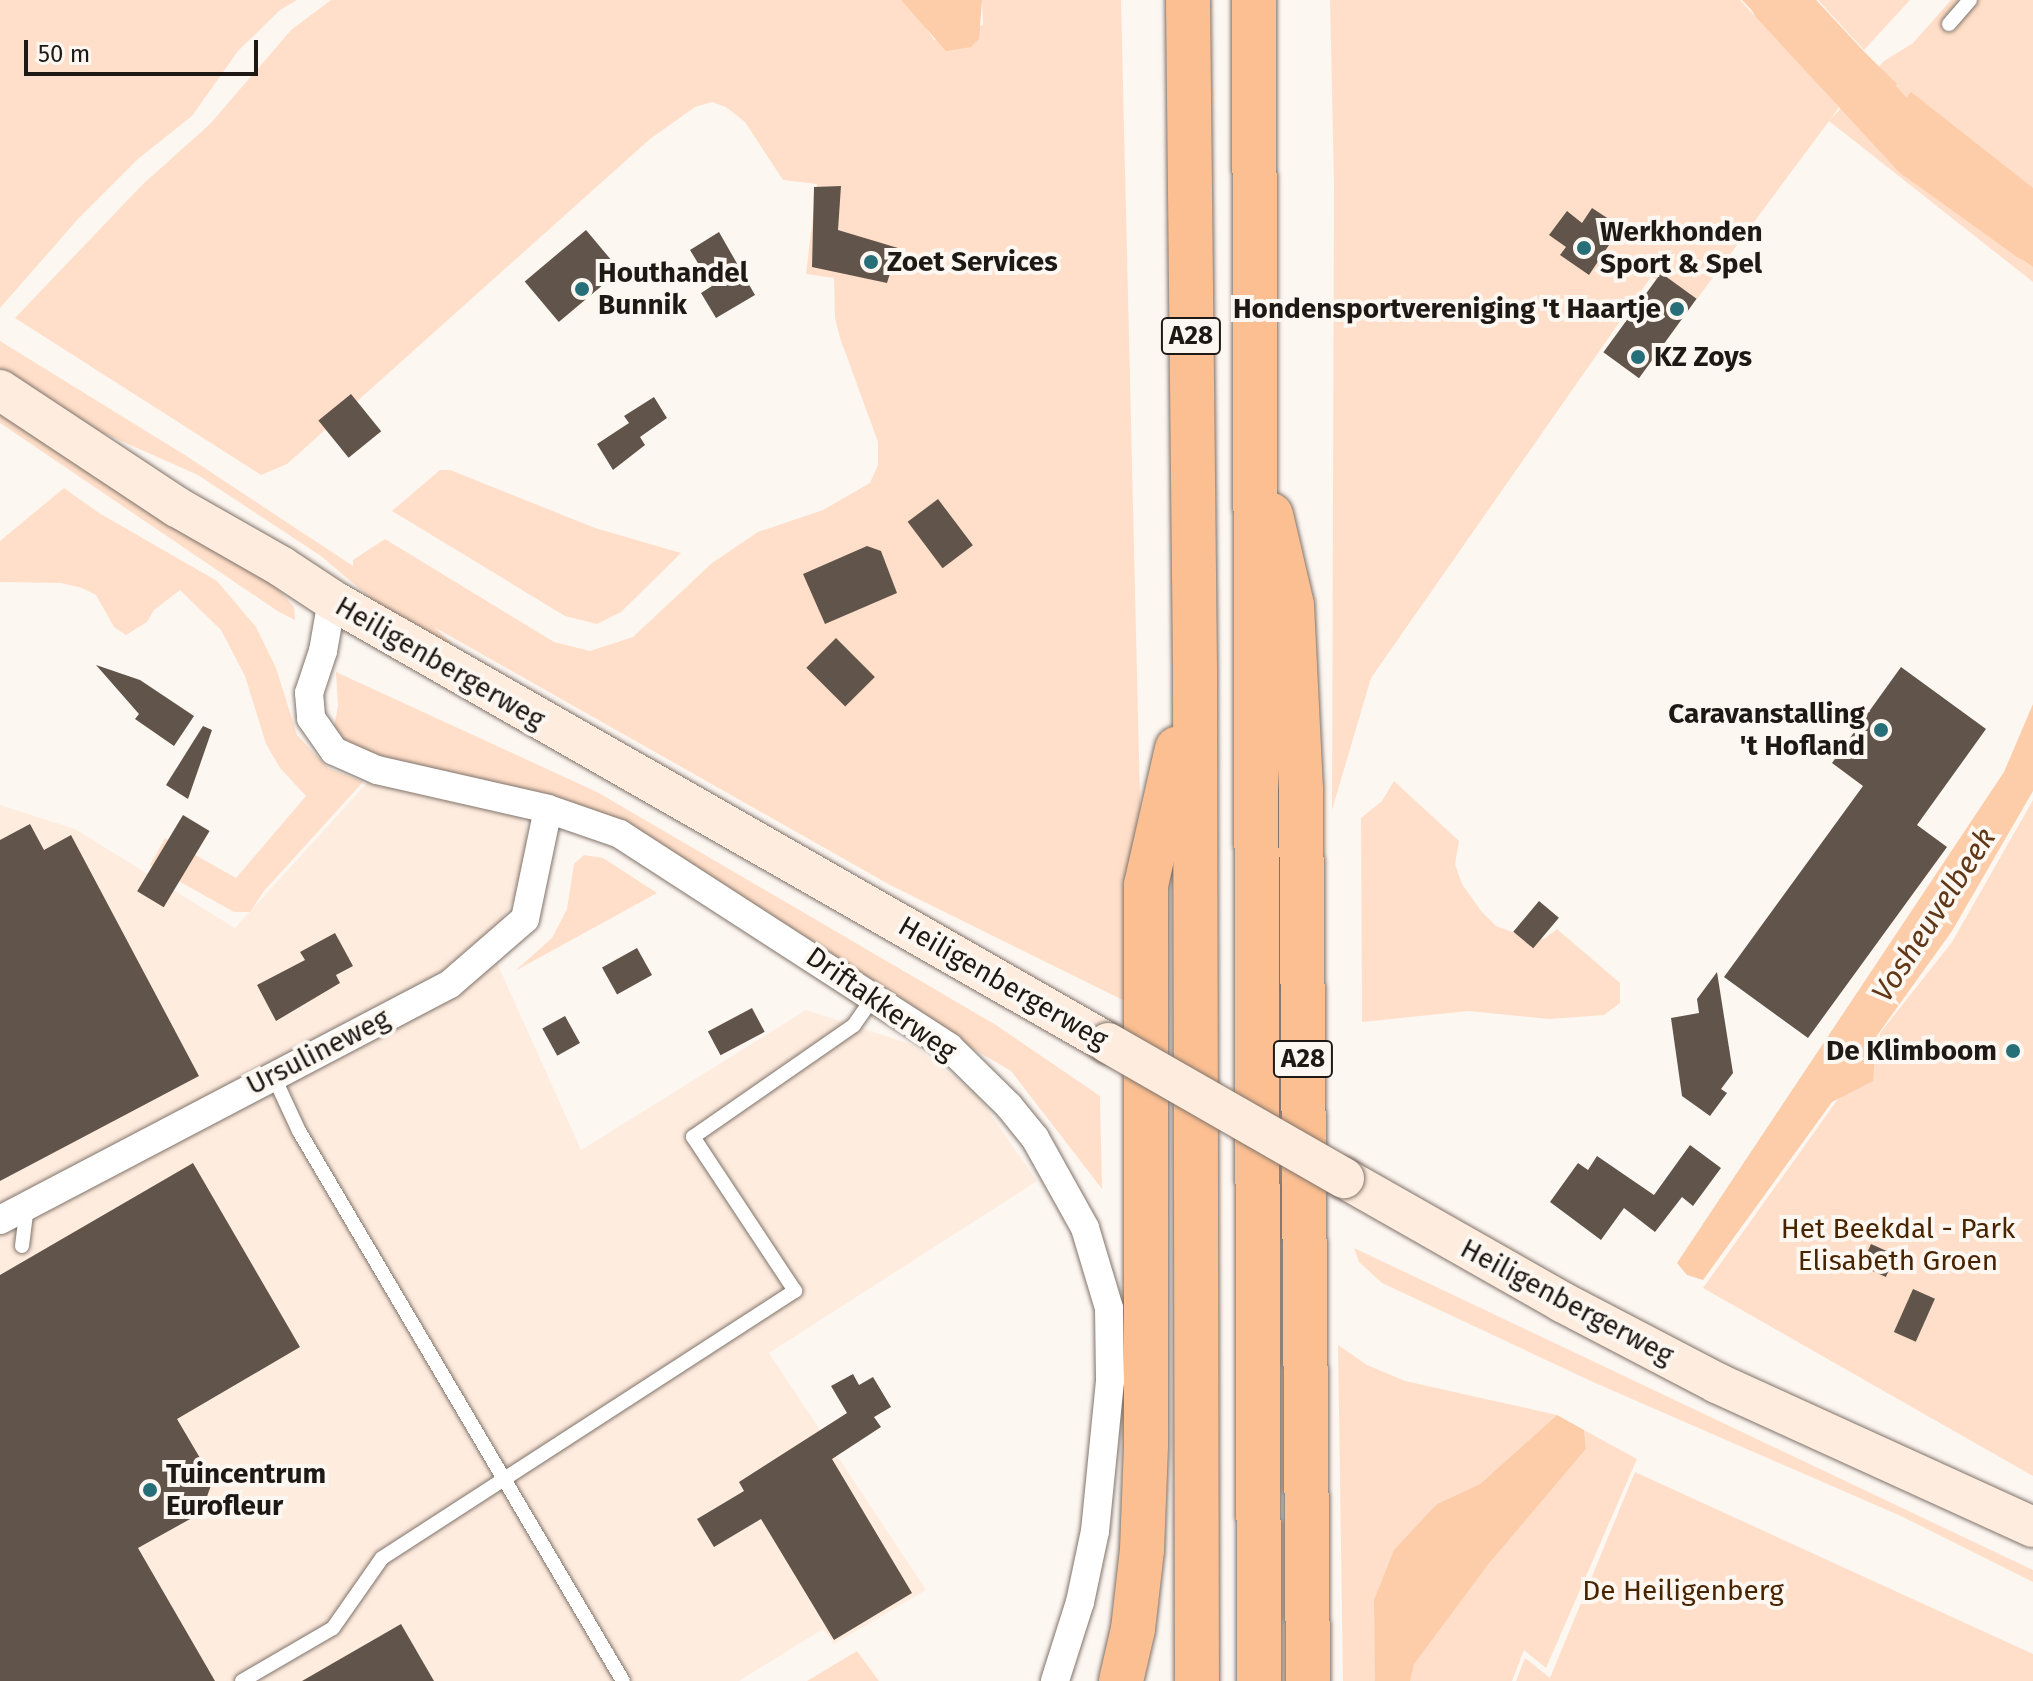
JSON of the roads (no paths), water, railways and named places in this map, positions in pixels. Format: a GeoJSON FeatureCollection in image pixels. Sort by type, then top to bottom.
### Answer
{"type":"FeatureCollection","features":[{"type":"Feature","properties":{"kind":"highway","name":"A28"},"geometry":{"type":"LineString","coordinates":[[1188,0],[1195,672],[1197,1681]]}},
{"type":"Feature","properties":{"kind":"highway","name":"A28"},"geometry":{"type":"LineString","coordinates":[[1254,0],[1259,1681]]}},
{"type":"Feature","properties":{"kind":"highway","name":"A28"},"geometry":{"type":"LineString","coordinates":[[1254,442],[1292,605],[1301,791],[1308,1681]]}},
{"type":"Feature","properties":{"kind":"highway","name":"A28"},"geometry":{"type":"LineString","coordinates":[[1121,1681],[1133,1629],[1142,1550],[1146,1444],[1146,885],[1195,672]]}},
{"type":"Feature","properties":{"kind":"main road","name":"Heiligenbergerweg"},"geometry":{"type":"LineString","coordinates":[[0,390],[177,507],[282,567],[332,600],[1562,1302],[1717,1383],[2033,1527]]}},
{"type":"Feature","properties":{"kind":"street","name":"Driftakkerweg"},"geometry":{"type":"LineString","coordinates":[[332,600],[323,651],[309,693],[311,718],[325,742],[345,757],[369,768],[548,809],[620,834],[875,996],[949,1047],[1009,1106],[1035,1138],[1081,1218],[1105,1285],[1109,1308],[1110,1381],[1095,1531],[1080,1602],[1055,1681]]}},
{"type":"Feature","properties":{"kind":"street","name":"Ursulineweg"},"geometry":{"type":"LineString","coordinates":[[0,1220],[450,984],[525,919],[548,809]]}},
{"type":"Feature","properties":{"kind":"lane"},"geometry":{"type":"LineString","coordinates":[[1949,24],[1970,0]]}},
{"type":"Feature","properties":{"kind":"lane"},"geometry":{"type":"LineString","coordinates":[[242,1681],[333,1628],[382,1558],[795,1291],[693,1137],[854,1025],[875,996]]}},
{"type":"Feature","properties":{"kind":"lane"},"geometry":{"type":"LineString","coordinates":[[273,1075],[299,1131],[623,1681]]}},
{"type":"Feature","properties":{"kind":"lane"},"geometry":{"type":"LineString","coordinates":[[22,1246],[27,1206]]}},
{"type":"Feature","properties":{"kind":"water"},"geometry":{"type":"Polygon","coordinates":[[[901,0],[982,0],[979,39],[971,47],[946,51],[901,0]]]}},
{"type":"Feature","properties":{"kind":"water"},"geometry":{"type":"Polygon","coordinates":[[[1742,0],[1811,0],[1897,84],[1863,127],[1742,0]]]}},
{"type":"Feature","properties":{"kind":"water"},"geometry":{"type":"Polygon","coordinates":[[[1911,92],[2033,188],[2033,267],[1948,206],[1875,139],[1911,92]]]}},
{"type":"Feature","properties":{"kind":"water","name":"Vosheuvelbeek"},"geometry":{"type":"Polygon","coordinates":[[[2033,704],[2033,791],[1952,931],[1876,1037],[1873,1081],[1832,1102],[1703,1280],[1687,1275],[1677,1263],[2004,772],[2033,704]]]}},
{"type":"Feature","properties":{"kind":"water"},"geometry":{"type":"Polygon","coordinates":[[[1557,1415],[1584,1430],[1586,1449],[1487,1566],[1414,1664],[1410,1681],[1375,1681],[1374,1600],[1394,1550],[1437,1504],[1480,1484],[1557,1415]]]}},
{"type":"Feature","properties":{"kind":"waterway"},"geometry":{"type":"LineString","coordinates":[[1778,0],[1919,152],[2033,234]]}},
{"type":"Feature","properties":{"kind":"place","name":"Werkhonden Sport & Spel"},"geometry":{"type":"Point","coordinates":[1584,248]}},
{"type":"Feature","properties":{"kind":"place","name":"Zoet Services"},"geometry":{"type":"Point","coordinates":[871,262]}},
{"type":"Feature","properties":{"kind":"place","name":"Houthandel Bunnik"},"geometry":{"type":"Point","coordinates":[582,289]}},
{"type":"Feature","properties":{"kind":"place","name":"Hondensportvereniging 't Haartje"},"geometry":{"type":"Point","coordinates":[1677,309]}},
{"type":"Feature","properties":{"kind":"place","name":"KZ Zoys"},"geometry":{"type":"Point","coordinates":[1638,357]}},
{"type":"Feature","properties":{"kind":"place","name":"Caravanstalling 't Hofland"},"geometry":{"type":"Point","coordinates":[1881,730]}},
{"type":"Feature","properties":{"kind":"place","name":"De Klimboom"},"geometry":{"type":"Point","coordinates":[2013,1051]}},
{"type":"Feature","properties":{"kind":"place","name":"Tuincentrum Eurofleur"},"geometry":{"type":"Point","coordinates":[150,1490]}},
{"type":"Feature","properties":{"kind":"park label","name":"Het Beekdal - Park Elisabeth Groen"},"geometry":{"type":"Point","coordinates":[1898,1245]}},
{"type":"Feature","properties":{"kind":"park label","name":"De Heiligenberg"},"geometry":{"type":"Point","coordinates":[1683,1591]}}]}
